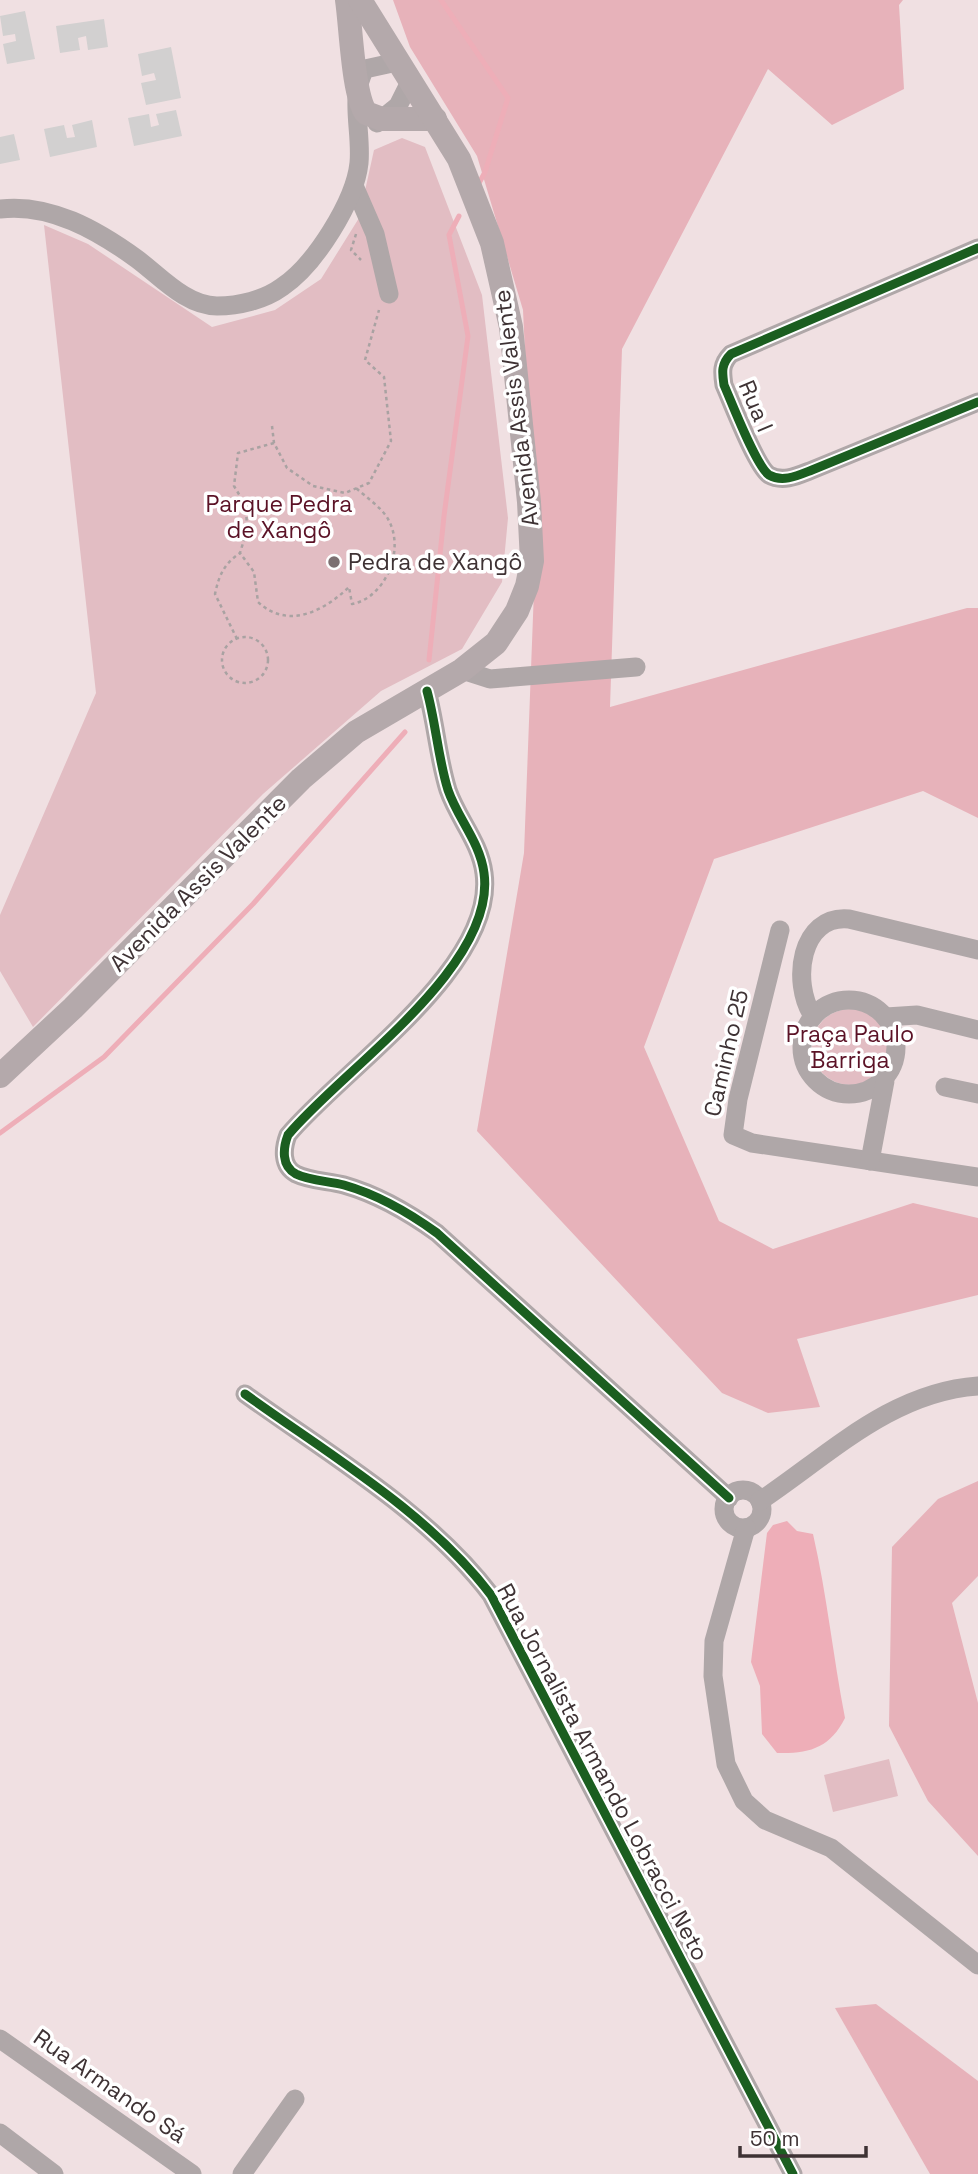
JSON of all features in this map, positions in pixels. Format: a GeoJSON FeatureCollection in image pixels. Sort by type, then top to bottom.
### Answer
{"type":"FeatureCollection","features":[{"type":"Feature","properties":{"kind":"main road"},"geometry":{"type":"LineString","coordinates":[[348,0],[356,93],[366,113],[382,119],[435,119]]}},
{"type":"Feature","properties":{"kind":"main road","name":"Avenida Assis Valente"},"geometry":{"type":"LineString","coordinates":[[0,1076],[73,1008],[301,779],[356,732],[462,670],[496,643],[517,611],[527,586],[532,561],[530,525],[511,327],[492,243],[459,159],[360,0]]}},
{"type":"Feature","properties":{"kind":"street"},"geometry":{"type":"LineString","coordinates":[[0,209],[29,209],[61,215],[91,229],[136,258],[170,286],[206,306],[239,306],[283,287],[312,256],[355,188],[359,161],[366,140],[382,119],[398,106],[404,72],[365,69],[356,93],[359,161]]}},
{"type":"Feature","properties":{"kind":"street"},"geometry":{"type":"LineString","coordinates":[[355,188],[375,234],[385,300]]}},
{"type":"Feature","properties":{"kind":"street","name":"Rua I"},"geometry":{"type":"LineString","coordinates":[[978,248],[731,354],[722,371],[724,385],[762,468],[776,477],[790,478],[812,470],[978,402]]}},
{"type":"Feature","properties":{"kind":"street"},"geometry":{"type":"LineString","coordinates":[[462,670],[490,679],[636,667]]}},
{"type":"Feature","properties":{"kind":"street"},"geometry":{"type":"LineString","coordinates":[[428,691],[449,793],[481,855],[485,876],[478,919],[440,982],[409,1018],[288,1135],[283,1147],[286,1164],[295,1174],[341,1184],[389,1202],[437,1233],[729,1498]]}},
{"type":"Feature","properties":{"kind":"street"},"geometry":{"type":"LineString","coordinates":[[813,1016],[803,991],[804,958],[807,943],[822,922],[835,917],[849,919],[978,950]]}},
{"type":"Feature","properties":{"kind":"street","name":"Caminho 25"},"geometry":{"type":"LineString","coordinates":[[780,930],[738,1099],[733,1135],[752,1143],[870,1161]]}},
{"type":"Feature","properties":{"kind":"street"},"geometry":{"type":"LineString","coordinates":[[885,1081],[866,1091],[848,1094],[829,1090],[813,1078],[804,1061],[802,1042],[813,1016],[826,1005],[842,1000],[866,1003],[886,1017],[897,1042],[896,1056],[885,1081],[870,1161],[978,1177]]}},
{"type":"Feature","properties":{"kind":"street"},"geometry":{"type":"LineString","coordinates":[[886,1017],[917,1015],[978,1030]]}},
{"type":"Feature","properties":{"kind":"street"},"geometry":{"type":"LineString","coordinates":[[945,1087],[978,1094]]}},
{"type":"Feature","properties":{"kind":"street"},"geometry":{"type":"LineString","coordinates":[[760,1501],[891,1410],[923,1396],[978,1386]]}},
{"type":"Feature","properties":{"kind":"street","name":"Rua Jornalista Armando Lobracci Neto"},"geometry":{"type":"LineString","coordinates":[[245,1394],[438,1536],[471,1569],[491,1595],[793,2174]]}},
{"type":"Feature","properties":{"kind":"street"},"geometry":{"type":"LineString","coordinates":[[729,1498],[745,1491],[760,1501]]}},
{"type":"Feature","properties":{"kind":"street"},"geometry":{"type":"LineString","coordinates":[[729,1498],[725,1516],[733,1526],[746,1528]]}},
{"type":"Feature","properties":{"kind":"street"},"geometry":{"type":"LineString","coordinates":[[760,1501],[760,1518],[746,1528],[714,1641],[713,1676],[726,1764],[744,1801],[765,1820],[831,1848],[978,1965]]}},
{"type":"Feature","properties":{"kind":"street","name":"Rua Armando Sá"},"geometry":{"type":"LineString","coordinates":[[0,2039],[192,2174]]}},
{"type":"Feature","properties":{"kind":"street"},"geometry":{"type":"LineString","coordinates":[[242,2174],[295,2099]]}},
{"type":"Feature","properties":{"kind":"street"},"geometry":{"type":"LineString","coordinates":[[0,2133],[54,2174]]}},
{"type":"Feature","properties":{"kind":"path"},"geometry":{"type":"LineString","coordinates":[[337,219],[356,233],[351,250],[370,269]]}},
{"type":"Feature","properties":{"kind":"path"},"geometry":{"type":"LineString","coordinates":[[272,426],[274,443],[287,468],[313,486],[345,493],[369,483],[390,441],[384,377],[365,360],[385,300]]}},
{"type":"Feature","properties":{"kind":"path"},"geometry":{"type":"LineString","coordinates":[[237,639],[215,594],[219,575],[228,561],[240,553],[247,530],[246,506],[234,486],[239,453],[274,443]]}},
{"type":"Feature","properties":{"kind":"path"},"geometry":{"type":"LineString","coordinates":[[240,553],[254,572],[258,602],[277,616],[328,607],[349,587],[352,604],[365,602],[383,585],[393,543],[388,520],[356,488]]}},
{"type":"Feature","properties":{"kind":"path"},"geometry":{"type":"LineString","coordinates":[[244,637],[259,641],[267,653],[264,675],[251,683],[244,684],[230,677],[222,664],[226,649],[237,639],[244,637]]}},
{"type":"Feature","properties":{"kind":"green space","name":"Parque Pedra de Xangô"},"geometry":{"type":"Polygon","coordinates":[[[402,138],[425,147],[482,295],[508,518],[502,582],[462,649],[381,691],[263,794],[33,1027],[0,971],[0,915],[96,693],[44,225],[88,244],[212,327],[275,310],[321,279],[359,218],[374,150],[402,138]]]}},
{"type":"Feature","properties":{"kind":"green space","name":"Praça Paulo Barriga"},"geometry":{"type":"Polygon","coordinates":[[[850,1009],[865,1012],[877,1020],[885,1032],[888,1047],[885,1062],[877,1074],[865,1082],[850,1085],[835,1082],[823,1074],[815,1062],[812,1047],[815,1032],[823,1020],[835,1012],[850,1009]]]}},
{"type":"Feature","properties":{"kind":"green space"},"geometry":{"type":"Polygon","coordinates":[[[889,1759],[898,1796],[833,1812],[824,1775],[889,1759]]]}},
{"type":"Feature","properties":{"kind":"shaded area"},"geometry":{"type":"Polygon","coordinates":[[[393,0],[903,0],[899,5],[904,89],[832,125],[768,69],[622,349],[610,707],[967,608],[978,608],[978,818],[923,791],[714,859],[644,1047],[719,1221],[773,1249],[913,1203],[978,1218],[978,1295],[797,1339],[820,1407],[768,1413],[722,1393],[477,1131],[524,853],[535,564],[523,310],[477,156],[410,47],[393,0]]]}},
{"type":"Feature","properties":{"kind":"shaded area"},"geometry":{"type":"Polygon","coordinates":[[[978,1481],[978,1576],[952,1603],[978,1703],[978,1856],[928,1801],[889,1726],[892,1547],[938,1499],[978,1481]]]}},
{"type":"Feature","properties":{"kind":"shaded area"},"geometry":{"type":"Polygon","coordinates":[[[787,1521],[797,1531],[813,1534],[845,1718],[825,1743],[809,1750],[777,1753],[762,1734],[760,1686],[751,1662],[767,1533],[773,1525],[787,1521]]]}},
{"type":"Feature","properties":{"kind":"shaded area"},"geometry":{"type":"Polygon","coordinates":[[[876,2004],[978,2081],[978,2174],[930,2174],[835,2008],[876,2004]]]}},
{"type":"Feature","properties":{"kind":"building"},"geometry":{"type":"Polygon","coordinates":[[[25,11],[35,59],[7,64],[3,44],[16,41],[15,34],[3,36],[0,16],[25,11]]]}},
{"type":"Feature","properties":{"kind":"building"},"geometry":{"type":"Polygon","coordinates":[[[104,19],[108,47],[88,50],[86,36],[78,38],[80,50],[60,53],[56,26],[104,19]]]}},
{"type":"Feature","properties":{"kind":"building"},"geometry":{"type":"Polygon","coordinates":[[[171,47],[181,98],[146,105],[141,83],[156,80],[154,73],[142,76],[138,54],[171,47]]]}},
{"type":"Feature","properties":{"kind":"building"},"geometry":{"type":"Polygon","coordinates":[[[176,110],[182,136],[134,146],[128,118],[149,114],[151,127],[159,125],[156,114],[176,110]]]}},
{"type":"Feature","properties":{"kind":"building"},"geometry":{"type":"Polygon","coordinates":[[[92,120],[97,147],[50,157],[44,129],[64,125],[67,138],[75,137],[72,125],[92,120]]]}},
{"type":"Feature","properties":{"kind":"building"},"geometry":{"type":"Polygon","coordinates":[[[14,134],[20,160],[0,164],[0,137],[14,134]]]}},
{"type":"Feature","properties":{"kind":"waterway"},"geometry":{"type":"LineString","coordinates":[[441,0],[508,98],[485,172],[478,185]]}},
{"type":"Feature","properties":{"kind":"waterway"},"geometry":{"type":"LineString","coordinates":[[429,660],[444,516],[468,336],[449,235],[459,216]]}},
{"type":"Feature","properties":{"kind":"waterway"},"geometry":{"type":"LineString","coordinates":[[0,1133],[104,1057],[253,904],[405,732]]}},
{"type":"Feature","properties":{"kind":"cycle path"},"geometry":{"type":"LineString","coordinates":[[978,248],[731,354],[725,361],[723,372],[724,385],[758,460],[769,475],[780,478],[802,474],[978,402]]}},
{"type":"Feature","properties":{"kind":"cycle path"},"geometry":{"type":"LineString","coordinates":[[427,691],[448,790],[482,862],[482,909],[466,944],[442,980],[411,1015],[288,1135],[284,1151],[286,1162],[291,1171],[301,1176],[344,1185],[381,1199],[437,1233],[729,1498]]}},
{"type":"Feature","properties":{"kind":"cycle path"},"geometry":{"type":"LineString","coordinates":[[245,1394],[343,1462],[407,1511],[438,1537],[491,1595],[793,2174]]}},
{"type":"Feature","properties":{"kind":"place","name":"Pedra de Xangô"},"geometry":{"type":"Point","coordinates":[334,562]}}]}
